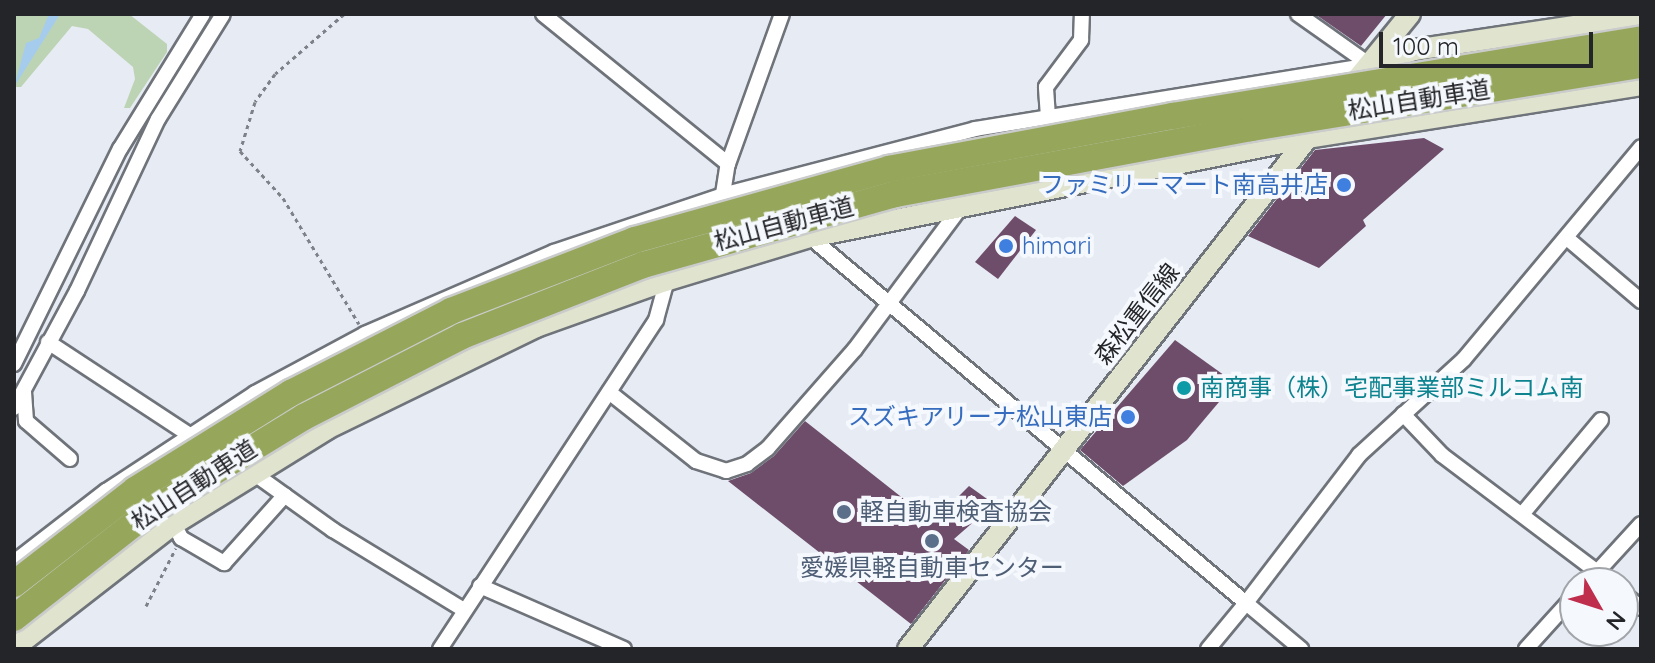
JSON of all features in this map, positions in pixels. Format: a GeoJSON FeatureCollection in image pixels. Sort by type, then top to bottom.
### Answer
{"type":"FeatureCollection","features":[{"type":"Feature","properties":{"kind":"highway","name":"松山自動車道"},"geometry":{"type":"LineString","coordinates":[[14,584],[135,490],[291,393],[451,311],[635,240],[889,169],[1173,116],[1641,39]]}},
{"type":"Feature","properties":{"kind":"highway","name":"松山自動車道"},"geometry":{"type":"LineString","coordinates":[[14,618],[150,511],[304,417],[462,336],[643,265],[895,194],[1251,128],[1641,65]]}},
{"type":"Feature","properties":{"kind":"street"},"geometry":{"type":"LineString","coordinates":[[14,364],[120,149],[203,14]]}},
{"type":"Feature","properties":{"kind":"street"},"geometry":{"type":"LineString","coordinates":[[14,408],[164,106],[223,14]]}},
{"type":"Feature","properties":{"kind":"street"},"geometry":{"type":"LineString","coordinates":[[543,14],[728,164]]}},
{"type":"Feature","properties":{"kind":"street"},"geometry":{"type":"LineString","coordinates":[[440,649],[656,320],[665,281],[726,194],[728,164],[782,14]]}},
{"type":"Feature","properties":{"kind":"street"},"geometry":{"type":"LineString","coordinates":[[1048,117],[1046,87],[1081,40],[1082,14]]}},
{"type":"Feature","properties":{"kind":"street"},"geometry":{"type":"LineString","coordinates":[[1298,14],[1370,65]]}},
{"type":"Feature","properties":{"kind":"street","name":"森松重信線"},"geometry":{"type":"LineString","coordinates":[[908,649],[1307,138],[1410,14]]}},
{"type":"Feature","properties":{"kind":"street"},"geometry":{"type":"LineString","coordinates":[[14,562],[188,434],[365,334],[541,257],[726,194],[975,129],[1370,65],[1414,50],[1641,16]]}},
{"type":"Feature","properties":{"kind":"street"},"geometry":{"type":"LineString","coordinates":[[14,648],[178,531],[252,472],[340,422],[536,327],[665,281],[810,237],[1307,138],[1641,85]]}},
{"type":"Feature","properties":{"kind":"street"},"geometry":{"type":"LineString","coordinates":[[1208,649],[1359,455],[1464,359],[1568,239],[1641,147]]}},
{"type":"Feature","properties":{"kind":"street"},"geometry":{"type":"LineString","coordinates":[[609,392],[696,461],[726,471],[768,448],[888,304],[960,208]]}},
{"type":"Feature","properties":{"kind":"street"},"geometry":{"type":"LineString","coordinates":[[810,237],[1301,649]]}},
{"type":"Feature","properties":{"kind":"street"},"geometry":{"type":"LineString","coordinates":[[1568,239],[1641,301]]}},
{"type":"Feature","properties":{"kind":"street"},"geometry":{"type":"LineString","coordinates":[[48,342],[188,434]]}},
{"type":"Feature","properties":{"kind":"street"},"geometry":{"type":"LineString","coordinates":[[24,391],[26,421],[70,459]]}},
{"type":"Feature","properties":{"kind":"street"},"geometry":{"type":"LineString","coordinates":[[1403,414],[1442,455],[1524,512],[1593,567]]}},
{"type":"Feature","properties":{"kind":"street"},"geometry":{"type":"LineString","coordinates":[[1524,512],[1601,420]]}},
{"type":"Feature","properties":{"kind":"street"},"geometry":{"type":"LineString","coordinates":[[252,472],[464,610]]}},
{"type":"Feature","properties":{"kind":"street"},"geometry":{"type":"LineString","coordinates":[[178,531],[224,563],[285,495]]}},
{"type":"Feature","properties":{"kind":"street"},"geometry":{"type":"LineString","coordinates":[[1602,567],[1641,524]]}},
{"type":"Feature","properties":{"kind":"street"},"geometry":{"type":"LineString","coordinates":[[480,586],[624,649]]}},
{"type":"Feature","properties":{"kind":"street"},"geometry":{"type":"LineString","coordinates":[[1526,649],[1559,613]]}},
{"type":"Feature","properties":{"kind":"path"},"geometry":{"type":"LineString","coordinates":[[344,14],[275,74],[255,102],[240,151],[283,198],[365,334]]}},
{"type":"Feature","properties":{"kind":"path"},"geometry":{"type":"LineString","coordinates":[[146,606],[178,531]]}},
{"type":"Feature","properties":{"kind":"green space"},"geometry":{"type":"Polygon","coordinates":[[[14,14],[129,14],[167,44],[167,52],[130,108],[124,108],[135,79],[133,67],[88,29],[72,26],[21,87],[14,87],[14,14]]]}},
{"type":"Feature","properties":{"kind":"water"},"geometry":{"type":"Polygon","coordinates":[[[49,14],[59,16],[14,87],[26,43],[39,38],[49,14]]]}},
{"type":"Feature","properties":{"kind":"building"},"geometry":{"type":"Polygon","coordinates":[[[1315,14],[1387,14],[1361,46],[1315,14]]]}},
{"type":"Feature","properties":{"kind":"building","name":"ファミリーマート南高井店"},"geometry":{"type":"Polygon","coordinates":[[[1424,138],[1444,149],[1363,220],[1366,226],[1319,268],[1248,236],[1315,150],[1424,138]]]}},
{"type":"Feature","properties":{"kind":"building","name":"himari"},"geometry":{"type":"Polygon","coordinates":[[[1015,216],[1036,230],[998,279],[975,262],[1015,216]]]}},
{"type":"Feature","properties":{"kind":"building"},"geometry":{"type":"Polygon","coordinates":[[[1175,340],[1235,383],[1187,440],[1123,486],[1080,450],[1175,340]]]}},
{"type":"Feature","properties":{"kind":"building","name":"軽自動車検査協会"},"geometry":{"type":"Polygon","coordinates":[[[805,421],[933,522],[969,486],[994,504],[954,539],[969,550],[911,624],[728,481],[751,473],[774,456],[805,421]]]}},
{"type":"Feature","properties":{"kind":"place","name":"ファミリーマート南高井店"},"geometry":{"type":"Point","coordinates":[1344,185]}},
{"type":"Feature","properties":{"kind":"place","name":"himari"},"geometry":{"type":"Point","coordinates":[1006,246]}},
{"type":"Feature","properties":{"kind":"place","name":"南商事（株）宅配事業部ミルコム南"},"geometry":{"type":"Point","coordinates":[1184,388]}},
{"type":"Feature","properties":{"kind":"place","name":"スズキアリーナ松山東店"},"geometry":{"type":"Point","coordinates":[1128,417]}},
{"type":"Feature","properties":{"kind":"place","name":"軽自動車検査協会"},"geometry":{"type":"Point","coordinates":[844,512]}},
{"type":"Feature","properties":{"kind":"place","name":"愛媛県軽自動車センター"},"geometry":{"type":"Point","coordinates":[932,541]}}]}
